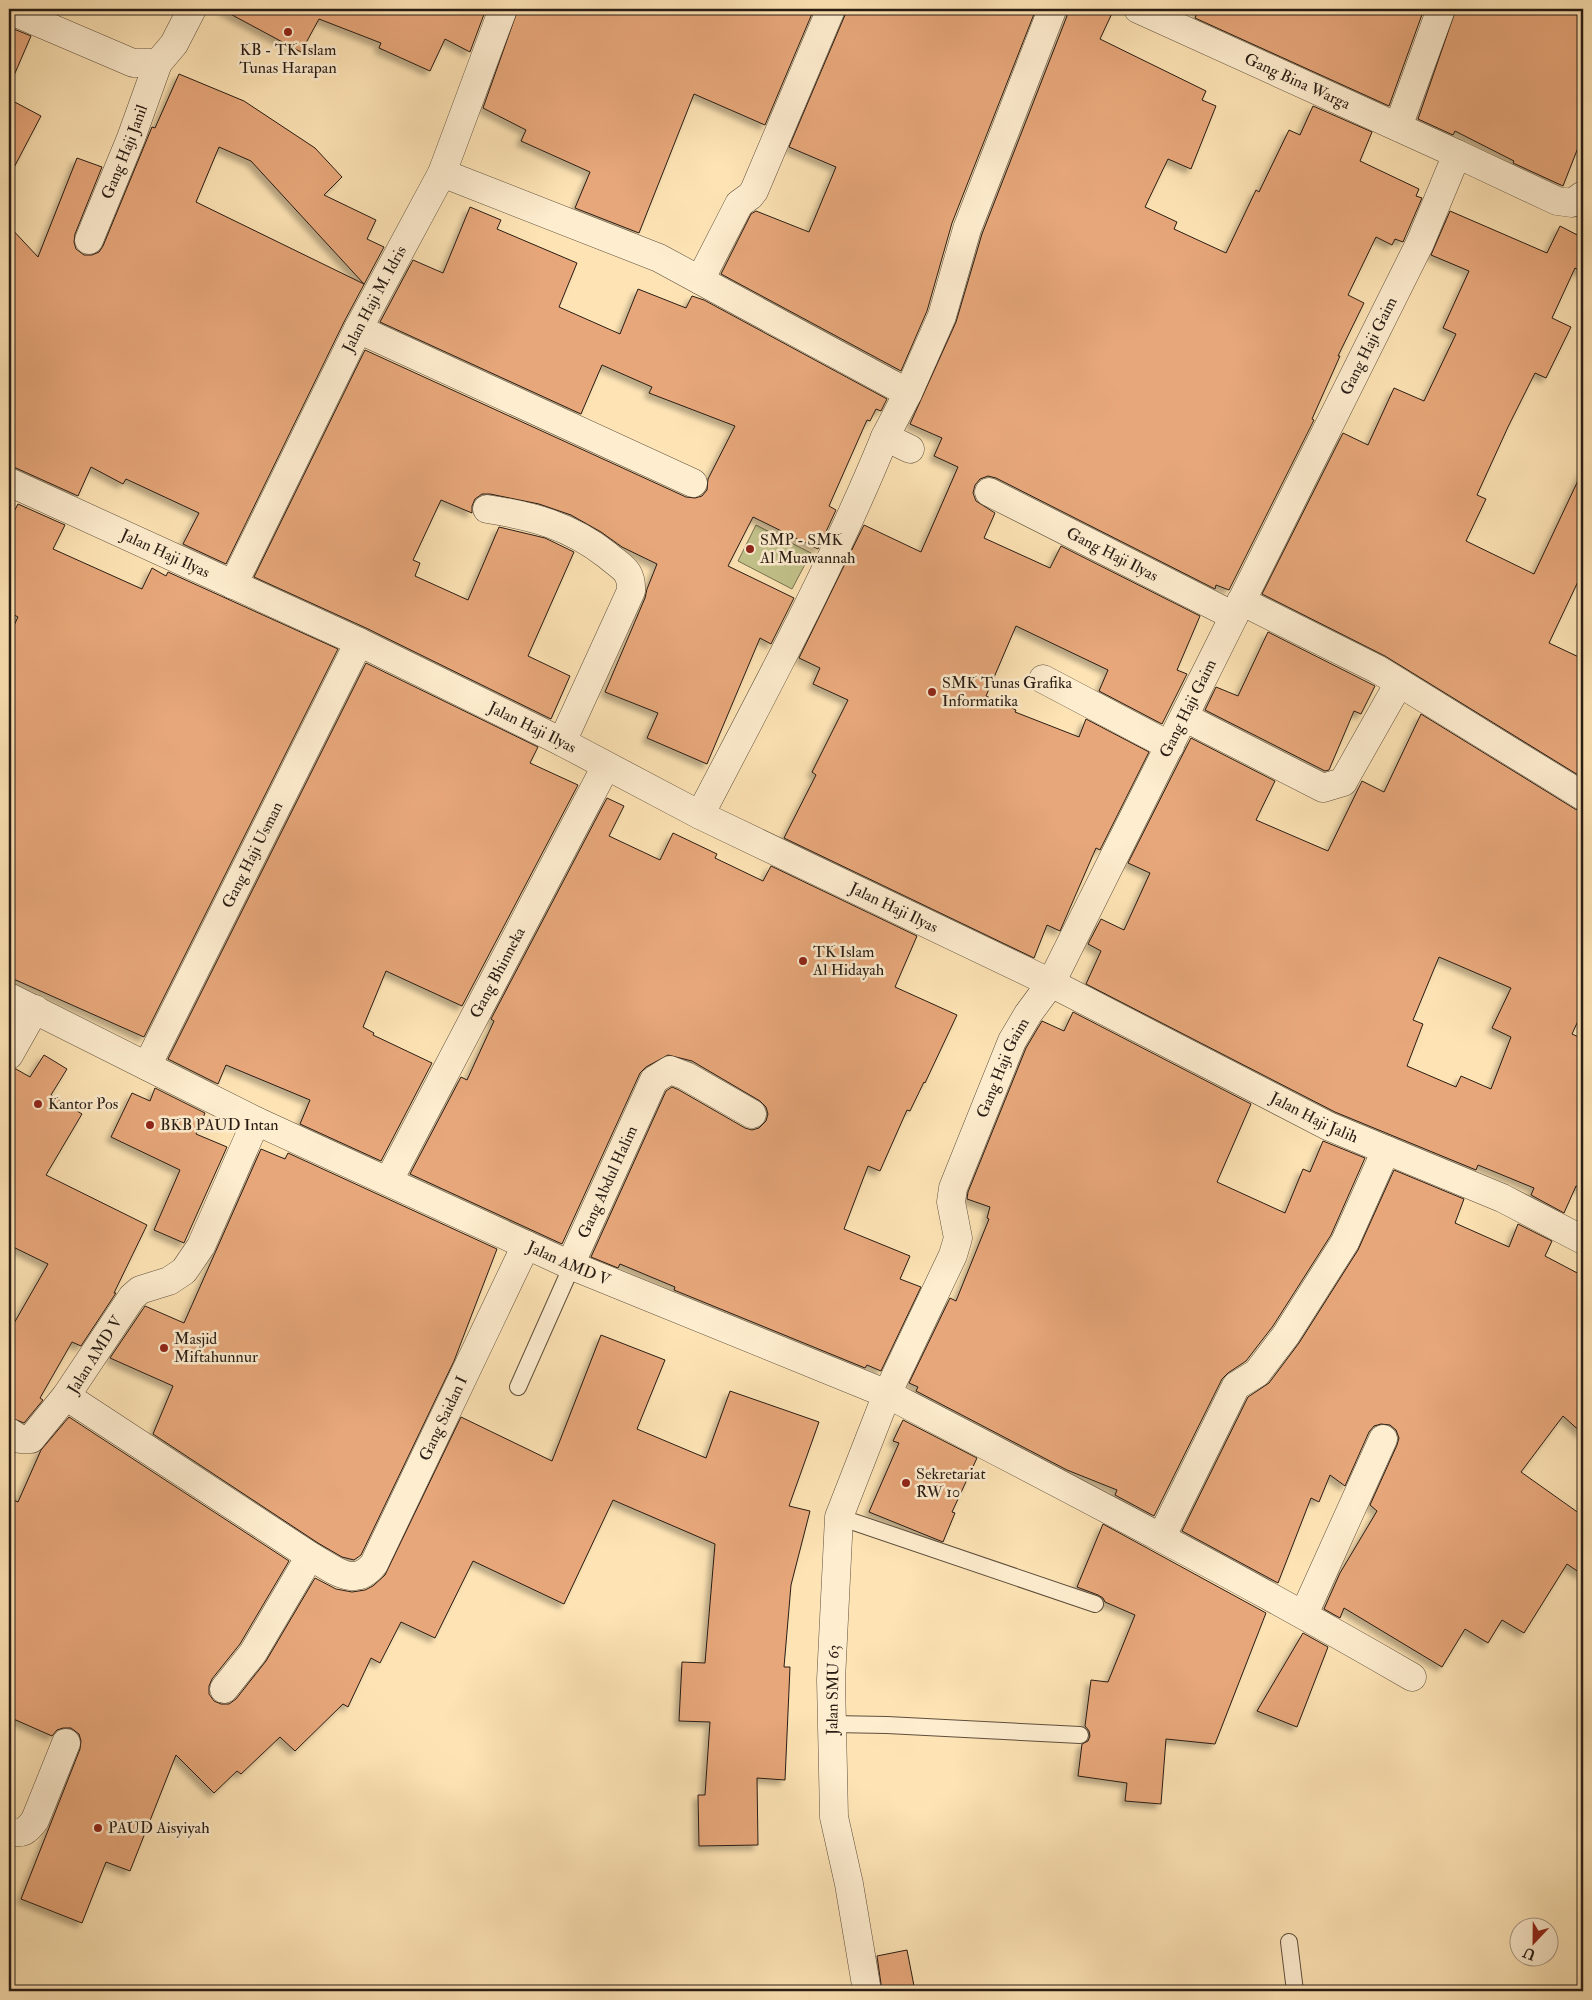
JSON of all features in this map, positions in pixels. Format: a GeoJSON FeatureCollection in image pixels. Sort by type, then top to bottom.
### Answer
{"type":"FeatureCollection","features":[{"type":"Feature","properties":{"kind":"street"},"geometry":{"type":"LineString","coordinates":[[9,10],[133,63],[158,63],[174,44],[192,9]]}},
{"type":"Feature","properties":{"kind":"street","name":"Jalan Haji M. Idris"},"geometry":{"type":"LineString","coordinates":[[233,585],[358,329],[442,173],[503,9]]}},
{"type":"Feature","properties":{"kind":"street"},"geometry":{"type":"LineString","coordinates":[[700,280],[740,204],[754,191],[831,9]]}},
{"type":"Feature","properties":{"kind":"street"},"geometry":{"type":"LineString","coordinates":[[700,815],[804,616],[942,316],[967,229],[1053,9]]}},
{"type":"Feature","properties":{"kind":"street","name":"Gang Bina Warga"},"geometry":{"type":"LineString","coordinates":[[1138,9],[1457,154]]}},
{"type":"Feature","properties":{"kind":"street"},"geometry":{"type":"LineString","coordinates":[[1398,127],[1441,9]]}},
{"type":"Feature","properties":{"kind":"street","name":"Gang Haji Janil"},"geometry":{"type":"LineString","coordinates":[[89,240],[131,138],[158,63]]}},
{"type":"Feature","properties":{"kind":"street"},"geometry":{"type":"LineString","coordinates":[[1457,154],[1557,202],[1572,203],[1583,196]]}},
{"type":"Feature","properties":{"kind":"street","name":"Gang Haji Gaim"},"geometry":{"type":"LineString","coordinates":[[887,1394],[953,1255],[958,1238],[952,1202],[954,1188],[1012,1041],[1028,1014],[1051,983],[1170,746],[1420,243],[1457,154]]}},
{"type":"Feature","properties":{"kind":"street"},"geometry":{"type":"LineString","coordinates":[[442,173],[659,258],[908,393]]}},
{"type":"Feature","properties":{"kind":"street"},"geometry":{"type":"LineString","coordinates":[[358,329],[693,483]]}},
{"type":"Feature","properties":{"kind":"street"},"geometry":{"type":"LineString","coordinates":[[885,437],[910,449]]}},
{"type":"Feature","properties":{"kind":"street","name":"Jalan Haji Ilyas"},"geometry":{"type":"LineString","coordinates":[[9,482],[359,642],[562,742],[700,815],[1051,983]]}},
{"type":"Feature","properties":{"kind":"street","name":"Gang Haji Ilyas"},"geometry":{"type":"LineString","coordinates":[[990,492],[1238,608],[1377,669],[1583,796]]}},
{"type":"Feature","properties":{"kind":"street"},"geometry":{"type":"LineString","coordinates":[[487,508],[523,515],[574,532],[626,570],[631,579],[630,591],[562,742]]}},
{"type":"Feature","properties":{"kind":"street","name":"Gang Haji Usman"},"geometry":{"type":"LineString","coordinates":[[147,1066],[359,642]]}},
{"type":"Feature","properties":{"kind":"street"},"geometry":{"type":"LineString","coordinates":[[1043,679],[1170,746]]}},
{"type":"Feature","properties":{"kind":"street"},"geometry":{"type":"LineString","coordinates":[[1184,717],[1323,788],[1343,782],[1399,683]]}},
{"type":"Feature","properties":{"kind":"street","name":"Gang Bhinneka"},"geometry":{"type":"LineString","coordinates":[[389,1180],[606,766]]}},
{"type":"Feature","properties":{"kind":"street","name":"Jalan Haji Jalih"},"geometry":{"type":"LineString","coordinates":[[1051,983],[1311,1117],[1580,1230]]}},
{"type":"Feature","properties":{"kind":"street","name":"Jalan AMD V"},"geometry":{"type":"LineString","coordinates":[[9,997],[256,1121],[389,1180],[570,1265],[887,1394],[1162,1536],[1304,1614],[1412,1677]]}},
{"type":"Feature","properties":{"kind":"street"},"geometry":{"type":"LineString","coordinates":[[9,1056],[35,1009]]}},
{"type":"Feature","properties":{"kind":"street","name":"Gang Abdul Halim"},"geometry":{"type":"LineString","coordinates":[[570,1265],[654,1080],[670,1070],[686,1076],[752,1114]]}},
{"type":"Feature","properties":{"kind":"street","name":"Jalan AMD V"},"geometry":{"type":"LineString","coordinates":[[256,1121],[201,1246],[184,1271],[169,1281],[140,1290],[132,1297],[66,1396],[310,1556],[349,1577]]}},
{"type":"Feature","properties":{"kind":"street"},"geometry":{"type":"LineString","coordinates":[[1162,1536],[1236,1386],[1257,1373],[1286,1335],[1346,1242],[1386,1150]]}},
{"type":"Feature","properties":{"kind":"street","name":"Gang Saidan I"},"geometry":{"type":"LineString","coordinates":[[349,1577],[358,1577],[368,1571],[374,1564],[526,1245]]}},
{"type":"Feature","properties":{"kind":"street","name":"Jalan SMU 63"},"geometry":{"type":"LineString","coordinates":[[867,1991],[849,1884],[834,1817],[831,1680],[839,1517],[887,1394]]}},
{"type":"Feature","properties":{"kind":"street"},"geometry":{"type":"LineString","coordinates":[[9,1432],[20,1439],[31,1439],[66,1396]]}},
{"type":"Feature","properties":{"kind":"street"},"geometry":{"type":"LineString","coordinates":[[1304,1614],[1383,1439]]}},
{"type":"Feature","properties":{"kind":"street"},"geometry":{"type":"LineString","coordinates":[[224,1689],[253,1653],[310,1556]]}},
{"type":"Feature","properties":{"kind":"street"},"geometry":{"type":"LineString","coordinates":[[9,1831],[17,1834],[27,1831],[35,1820],[66,1743]]}},
{"type":"Feature","properties":{"kind":"lane","name":"Gang Abdul Halim"},"geometry":{"type":"LineString","coordinates":[[518,1387],[566,1279],[570,1265]]}},
{"type":"Feature","properties":{"kind":"lane"},"geometry":{"type":"LineString","coordinates":[[839,1517],[1095,1604]]}},
{"type":"Feature","properties":{"kind":"lane"},"geometry":{"type":"LineString","coordinates":[[832,1724],[1080,1735]]}},
{"type":"Feature","properties":{"kind":"lane"},"geometry":{"type":"LineString","coordinates":[[1289,1942],[1295,1991]]}},
{"type":"Feature","properties":{"kind":"green space"},"geometry":{"type":"Polygon","coordinates":[[[756,525],[811,553],[792,589],[738,561],[756,525]]]}},
{"type":"Feature","properties":{"kind":"building"},"geometry":{"type":"Polygon","coordinates":[[[221,9],[486,9],[470,52],[445,39],[430,71],[379,48],[381,43],[319,19],[301,52],[221,9]]]}},
{"type":"Feature","properties":{"kind":"building"},"geometry":{"type":"Polygon","coordinates":[[[518,9],[814,9],[765,125],[694,94],[639,233],[575,208],[590,172],[521,141],[526,130],[483,108],[518,9]]]}},
{"type":"Feature","properties":{"kind":"building"},"geometry":{"type":"Polygon","coordinates":[[[846,9],[1036,9],[952,223],[927,311],[901,371],[721,274],[751,214],[756,211],[809,232],[836,167],[789,147],[846,9]]]}},
{"type":"Feature","properties":{"kind":"building"},"geometry":{"type":"Polygon","coordinates":[[[1067,9],[1114,9],[1100,39],[1206,91],[1202,100],[1216,106],[1191,169],[1168,159],[1145,207],[1177,222],[1174,229],[1226,253],[1256,190],[1259,192],[1289,130],[1300,135],[1313,106],[1372,132],[1360,161],[1419,189],[1416,196],[1422,198],[1403,242],[1395,239],[1392,245],[1376,237],[1348,295],[1364,303],[1338,356],[1340,356],[1312,419],[1314,420],[1229,590],[1216,585],[1215,589],[996,478],[988,476],[980,479],[975,485],[973,493],[976,501],[995,513],[984,538],[1050,568],[1061,546],[1200,616],[1177,670],[1187,674],[1162,724],[1099,691],[1108,670],[1016,626],[986,696],[1016,710],[1015,712],[1079,737],[1086,719],[1149,752],[1100,850],[1096,848],[1060,931],[1047,925],[1034,958],[784,838],[816,775],[812,772],[848,700],[813,684],[820,668],[799,658],[864,525],[921,552],[958,467],[934,456],[942,438],[910,424],[956,322],[982,234],[1067,16],[1067,9]]]}},
{"type":"Feature","properties":{"kind":"building"},"geometry":{"type":"Polygon","coordinates":[[[1199,9],[1424,9],[1389,106],[1195,18],[1199,9]]]}},
{"type":"Feature","properties":{"kind":"building"},"geometry":{"type":"Polygon","coordinates":[[[1456,9],[1583,9],[1583,135],[1563,186],[1513,163],[1514,161],[1455,131],[1453,135],[1418,119],[1456,9]]]}},
{"type":"Feature","properties":{"kind":"building"},"geometry":{"type":"Polygon","coordinates":[[[9,27],[31,36],[9,87],[9,27]]]}},
{"type":"Feature","properties":{"kind":"building"},"geometry":{"type":"Polygon","coordinates":[[[179,74],[244,101],[315,148],[342,177],[324,195],[376,220],[367,239],[384,247],[344,322],[226,564],[183,544],[199,513],[126,479],[123,484],[91,467],[78,496],[16,468],[9,467],[9,226],[38,257],[77,158],[102,167],[75,234],[74,242],[76,249],[84,255],[92,255],[99,252],[152,127],[155,128],[179,74]],[[219,147],[196,202],[364,284],[251,161],[219,147]]]}},
{"type":"Feature","properties":{"kind":"building"},"geometry":{"type":"Polygon","coordinates":[[[9,99],[41,116],[9,177],[9,99]]]}},
{"type":"Feature","properties":{"kind":"building"},"geometry":{"type":"Polygon","coordinates":[[[470,207],[501,220],[497,229],[577,263],[559,307],[620,334],[638,289],[686,308],[692,296],[704,300],[887,399],[881,411],[876,409],[870,421],[867,420],[829,506],[836,510],[818,549],[753,517],[728,566],[794,598],[771,644],[760,638],[707,764],[647,738],[658,713],[605,692],[645,598],[657,564],[622,547],[601,532],[571,515],[539,504],[490,494],[482,494],[475,499],[472,513],[441,500],[413,560],[420,563],[415,576],[468,600],[499,527],[545,538],[574,552],[528,656],[570,676],[551,719],[366,628],[254,577],[365,350],[686,497],[695,498],[702,496],[707,490],[708,479],[735,426],[649,393],[652,387],[602,365],[581,414],[380,322],[413,260],[443,273],[470,207]]]}},
{"type":"Feature","properties":{"kind":"building"},"geometry":{"type":"Polygon","coordinates":[[[1450,211],[1547,253],[1560,226],[1583,238],[1583,273],[1575,268],[1552,318],[1571,327],[1546,378],[1535,373],[1508,427],[1477,495],[1486,499],[1466,541],[1534,574],[1583,470],[1583,571],[1549,643],[1583,659],[1583,778],[1385,656],[1262,594],[1343,433],[1368,445],[1394,388],[1424,401],[1456,334],[1443,328],[1469,271],[1431,255],[1450,211]]]}},
{"type":"Feature","properties":{"kind":"building"},"geometry":{"type":"Polygon","coordinates":[[[18,504],[65,525],[53,549],[142,589],[152,568],[166,576],[168,572],[338,649],[144,1037],[9,977],[9,636],[18,617],[9,612],[9,521],[18,504]]]}},
{"type":"Feature","properties":{"kind":"building"},"geometry":{"type":"Polygon","coordinates":[[[1268,632],[1375,686],[1361,714],[1354,711],[1329,770],[1325,771],[1205,710],[1216,687],[1238,696],[1268,632]]]}},
{"type":"Feature","properties":{"kind":"building"},"geometry":{"type":"Polygon","coordinates":[[[366,663],[538,747],[530,763],[578,785],[462,1006],[386,971],[363,1027],[374,1033],[373,1035],[432,1063],[381,1161],[300,1124],[310,1100],[226,1065],[218,1084],[168,1059],[366,663]]]}},
{"type":"Feature","properties":{"kind":"building"},"geometry":{"type":"Polygon","coordinates":[[[1421,714],[1575,809],[1583,812],[1583,1010],[1572,1034],[1583,1039],[1583,1189],[1576,1186],[1564,1213],[1531,1195],[1534,1188],[1478,1165],[1476,1170],[1335,1112],[1086,984],[1101,951],[1088,944],[1101,919],[1124,930],[1150,873],[1128,863],[1191,738],[1275,781],[1256,820],[1328,851],[1362,781],[1384,792],[1421,714]],[[1439,957],[1413,1020],[1423,1024],[1407,1066],[1456,1087],[1461,1076],[1491,1089],[1511,1037],[1492,1028],[1511,988],[1439,957]]]}},
{"type":"Feature","properties":{"kind":"building"},"geometry":{"type":"Polygon","coordinates":[[[607,798],[624,806],[609,836],[660,860],[673,833],[717,854],[715,858],[763,881],[771,866],[917,936],[895,987],[957,1015],[925,1083],[910,1111],[907,1110],[880,1171],[868,1166],[844,1229],[910,1256],[900,1279],[921,1287],[881,1371],[867,1365],[865,1368],[674,1290],[675,1287],[620,1264],[618,1268],[591,1257],[666,1091],[672,1087],[679,1090],[745,1128],[752,1130],[759,1128],[766,1121],[768,1114],[766,1107],[760,1101],[692,1061],[668,1055],[646,1067],[640,1073],[562,1244],[410,1174],[461,1077],[467,1080],[494,1021],[491,1019],[607,798]]]}},
{"type":"Feature","properties":{"kind":"building"},"geometry":{"type":"Polygon","coordinates":[[[1073,1012],[1251,1104],[1217,1182],[1285,1213],[1303,1169],[1310,1172],[1323,1141],[1365,1158],[1331,1235],[1273,1326],[1246,1361],[1222,1379],[1154,1516],[1115,1495],[1117,1490],[1067,1470],[916,1391],[918,1387],[909,1383],[950,1298],[956,1301],[989,1219],[987,1218],[990,1207],[967,1199],[968,1192],[1026,1048],[1042,1021],[1064,1031],[1073,1012]]]}},
{"type":"Feature","properties":{"kind":"building"},"geometry":{"type":"Polygon","coordinates":[[[44,1055],[67,1069],[51,1095],[82,1114],[46,1175],[147,1225],[114,1293],[116,1293],[81,1346],[72,1342],[40,1398],[43,1400],[24,1423],[9,1417],[9,1332],[48,1264],[9,1245],[9,1071],[16,1069],[30,1077],[44,1055]]]}},
{"type":"Feature","properties":{"kind":"building"},"geometry":{"type":"Polygon","coordinates":[[[155,1088],[205,1113],[196,1134],[227,1147],[184,1243],[154,1230],[180,1170],[111,1137],[132,1093],[150,1101],[155,1088]]]}},
{"type":"Feature","properties":{"kind":"building"},"geometry":{"type":"Polygon","coordinates":[[[261,1149],[285,1159],[288,1153],[497,1249],[454,1361],[361,1555],[354,1560],[342,1557],[318,1543],[153,1434],[173,1386],[110,1358],[145,1306],[184,1323],[261,1149]]]}},
{"type":"Feature","properties":{"kind":"building"},"geometry":{"type":"Polygon","coordinates":[[[1394,1170],[1464,1199],[1455,1223],[1509,1247],[1518,1224],[1552,1241],[1545,1256],[1583,1276],[1583,1434],[1563,1416],[1521,1472],[1583,1516],[1583,1575],[1567,1564],[1524,1633],[1502,1620],[1488,1643],[1465,1629],[1442,1667],[1344,1608],[1340,1618],[1324,1609],[1340,1573],[1377,1511],[1370,1505],[1399,1438],[1396,1430],[1390,1425],[1381,1424],[1374,1426],[1369,1432],[1345,1486],[1330,1475],[1319,1502],[1311,1498],[1278,1583],[1182,1531],[1248,1397],[1269,1383],[1299,1343],[1358,1250],[1394,1170]]]}},
{"type":"Feature","properties":{"kind":"building"},"geometry":{"type":"Polygon","coordinates":[[[601,1335],[665,1360],[637,1429],[706,1458],[730,1391],[819,1422],[789,1506],[810,1511],[791,1585],[784,1667],[790,1667],[785,1780],[757,1778],[758,1845],[699,1846],[698,1795],[705,1795],[710,1722],[679,1721],[682,1662],[705,1663],[715,1544],[613,1500],[564,1604],[473,1561],[435,1638],[401,1622],[380,1663],[371,1658],[348,1707],[343,1704],[295,1751],[280,1737],[241,1774],[237,1771],[214,1793],[176,1755],[130,1871],[106,1862],[82,1923],[21,1899],[80,1749],[81,1741],[79,1734],[71,1728],[57,1730],[52,1736],[9,1717],[9,1498],[18,1502],[41,1450],[69,1417],[289,1561],[240,1644],[212,1679],[209,1686],[209,1694],[214,1701],[221,1704],[229,1704],[236,1699],[266,1661],[315,1578],[336,1589],[352,1592],[365,1590],[373,1586],[385,1575],[461,1417],[552,1461],[601,1335]]]}},
{"type":"Feature","properties":{"kind":"building"},"geometry":{"type":"Polygon","coordinates":[[[903,1420],[977,1458],[952,1512],[955,1513],[943,1542],[869,1512],[899,1443],[893,1441],[903,1420]]]}},
{"type":"Feature","properties":{"kind":"building"},"geometry":{"type":"Polygon","coordinates":[[[1103,1524],[1266,1613],[1215,1744],[1166,1739],[1161,1804],[1125,1801],[1127,1783],[1078,1776],[1082,1744],[1088,1741],[1090,1736],[1085,1726],[1091,1680],[1108,1682],[1135,1615],[1105,1602],[1098,1595],[1077,1587],[1103,1524]]]}},
{"type":"Feature","properties":{"kind":"building"},"geometry":{"type":"Polygon","coordinates":[[[1303,1633],[1328,1647],[1297,1727],[1257,1711],[1303,1633]]]}},
{"type":"Feature","properties":{"kind":"building"},"geometry":{"type":"Polygon","coordinates":[[[907,1950],[915,1991],[882,1991],[877,1956],[907,1950]]]}},
{"type":"Feature","properties":{"kind":"place","name":"KB - TK Islam Tunas Harapan"},"geometry":{"type":"Point","coordinates":[288,32]}},
{"type":"Feature","properties":{"kind":"place","name":"SMP - SMK Al Muawannah"},"geometry":{"type":"Point","coordinates":[750,549]}},
{"type":"Feature","properties":{"kind":"place","name":"SMK Tunas Grafika Informatika"},"geometry":{"type":"Point","coordinates":[932,692]}},
{"type":"Feature","properties":{"kind":"place","name":"TK Islam Al Hidayah"},"geometry":{"type":"Point","coordinates":[803,961]}},
{"type":"Feature","properties":{"kind":"place","name":"Kantor Pos"},"geometry":{"type":"Point","coordinates":[38,1104]}},
{"type":"Feature","properties":{"kind":"place","name":"BKB PAUD Intan"},"geometry":{"type":"Point","coordinates":[150,1125]}},
{"type":"Feature","properties":{"kind":"place","name":"Masjid Miftahunnur"},"geometry":{"type":"Point","coordinates":[164,1348]}},
{"type":"Feature","properties":{"kind":"place","name":"Sekretariat RW 10"},"geometry":{"type":"Point","coordinates":[906,1483]}},
{"type":"Feature","properties":{"kind":"place","name":"PAUD Aisyiyah"},"geometry":{"type":"Point","coordinates":[98,1828]}}]}
